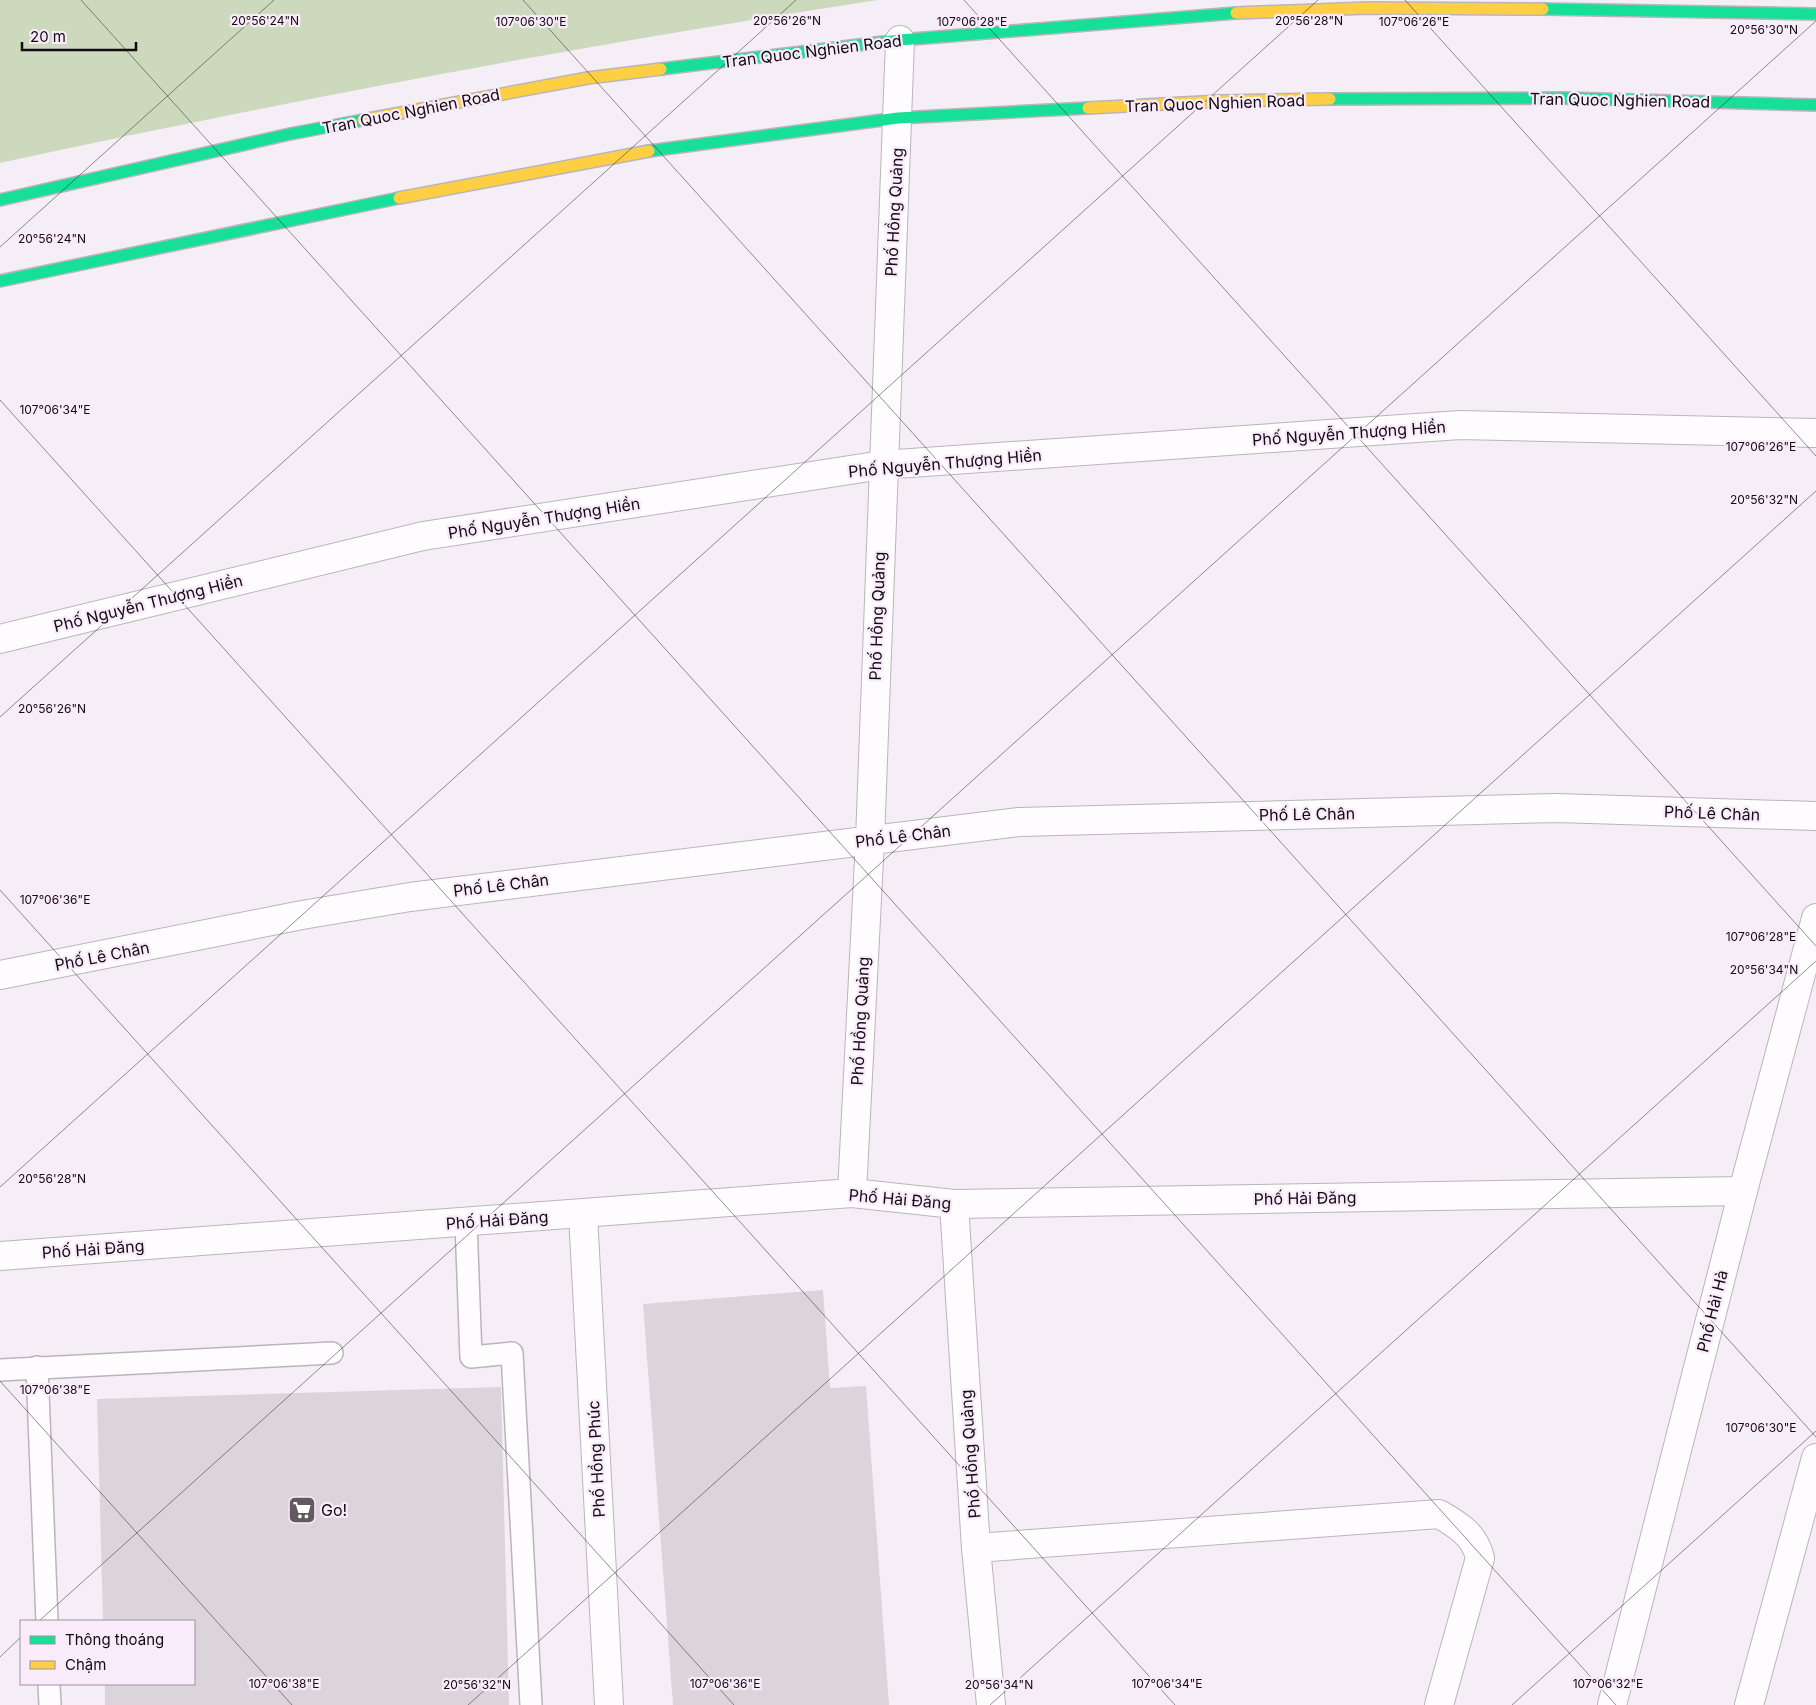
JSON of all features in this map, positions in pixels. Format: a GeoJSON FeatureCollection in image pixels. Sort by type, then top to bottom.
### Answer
{"type":"FeatureCollection","features":[{"type":"Feature","properties":{"kind":"main road","name":"Tran Quoc Nghien Road"},"geometry":{"type":"LineString","coordinates":[[0,200],[290,134],[588,78],[900,40],[1195,14],[1367,8],[1569,9],[1816,14]]}},
{"type":"Feature","properties":{"kind":"main road","name":"Tran Quoc Nghien Road"},"geometry":{"type":"LineString","coordinates":[[0,281],[396,198],[655,150],[898,118],[1221,101],[1416,97],[1565,98],[1816,105]]}},
{"type":"Feature","properties":{"kind":"street","name":"Phố Hồng Quảng"},"geometry":{"type":"LineString","coordinates":[[852,1193],[870,840],[882,465],[900,40]]}},
{"type":"Feature","properties":{"kind":"street","name":"Phố Nguyễn Thượng Hiền"},"geometry":{"type":"LineString","coordinates":[[0,639],[423,536],[882,465],[1460,426],[1816,433]]}},
{"type":"Feature","properties":{"kind":"street","name":"Phố Lê Chân"},"geometry":{"type":"LineString","coordinates":[[0,976],[302,915],[410,897],[1019,822],[1557,808],[1816,816]]}},
{"type":"Feature","properties":{"kind":"street","name":"Phố Hải Hà"},"geometry":{"type":"LineString","coordinates":[[1612,1705],[1743,1191],[1816,918]]}},
{"type":"Feature","properties":{"kind":"street","name":"Phố Hải Đăng"},"geometry":{"type":"LineString","coordinates":[[0,1256],[852,1193],[954,1204],[1743,1191]]}},
{"type":"Feature","properties":{"kind":"street","name":"Phố Hồng Quảng"},"geometry":{"type":"LineString","coordinates":[[954,1204],[976,1548],[991,1705]]}},
{"type":"Feature","properties":{"kind":"street","name":"Phố Hồng Phúc"},"geometry":{"type":"LineString","coordinates":[[583,1214],[608,1705]]}},
{"type":"Feature","properties":{"kind":"street"},"geometry":{"type":"LineString","coordinates":[[1749,1705],[1816,1458]]}},
{"type":"Feature","properties":{"kind":"street"},"geometry":{"type":"LineString","coordinates":[[976,1548],[1439,1514],[1468,1533],[1477,1544],[1480,1558],[1440,1705]]}},
{"type":"Feature","properties":{"kind":"lane"},"geometry":{"type":"LineString","coordinates":[[466,1223],[472,1358],[512,1353],[532,1705]]}},
{"type":"Feature","properties":{"kind":"lane"},"geometry":{"type":"LineString","coordinates":[[0,1370],[332,1353]]}},
{"type":"Feature","properties":{"kind":"lane"},"geometry":{"type":"LineString","coordinates":[[37,1367],[47,1620]]}},
{"type":"Feature","properties":{"kind":"lane"},"geometry":{"type":"LineString","coordinates":[[49,1685],[50,1705]]}},
{"type":"Feature","properties":{"kind":"green space"},"geometry":{"type":"Polygon","coordinates":[[[0,0],[878,0],[768,17],[438,75],[219,117],[0,163],[0,0]]]}},
{"type":"Feature","properties":{"kind":"building"},"geometry":{"type":"Polygon","coordinates":[[[823,1290],[830,1388],[866,1386],[889,1705],[673,1705],[643,1304],[823,1290]]]}},
{"type":"Feature","properties":{"kind":"building","name":"Go!"},"geometry":{"type":"Polygon","coordinates":[[[501,1387],[509,1705],[105,1705],[105,1685],[195,1685],[195,1620],[103,1620],[97,1399],[501,1387]]]}},
{"type":"Feature","properties":{"kind":"traffic: fast"},"geometry":{"type":"LineString","coordinates":[[1543,9],[1816,14]]}},
{"type":"Feature","properties":{"kind":"traffic: fast"},"geometry":{"type":"LineString","coordinates":[[661,69],[900,40],[1236,13]]}},
{"type":"Feature","properties":{"kind":"traffic: fast"},"geometry":{"type":"LineString","coordinates":[[1330,99],[1565,98],[1816,105]]}},
{"type":"Feature","properties":{"kind":"traffic: fast"},"geometry":{"type":"LineString","coordinates":[[649,151],[898,118],[1088,108]]}},
{"type":"Feature","properties":{"kind":"traffic: fast"},"geometry":{"type":"LineString","coordinates":[[0,200],[290,134],[363,120]]}},
{"type":"Feature","properties":{"kind":"traffic: fast"},"geometry":{"type":"LineString","coordinates":[[0,281],[399,198]]}},
{"type":"Feature","properties":{"kind":"traffic: slow"},"geometry":{"type":"LineString","coordinates":[[1236,13],[1367,8],[1543,9]]}},
{"type":"Feature","properties":{"kind":"traffic: slow"},"geometry":{"type":"LineString","coordinates":[[363,120],[588,78],[661,69]]}},
{"type":"Feature","properties":{"kind":"traffic: slow"},"geometry":{"type":"LineString","coordinates":[[1088,108],[1221,101],[1330,99]]}},
{"type":"Feature","properties":{"kind":"traffic: slow"},"geometry":{"type":"LineString","coordinates":[[399,198],[649,151]]}},
{"type":"Feature","properties":{"kind":"place","name":"Go!"},"geometry":{"type":"Point","coordinates":[302,1510]}}]}
